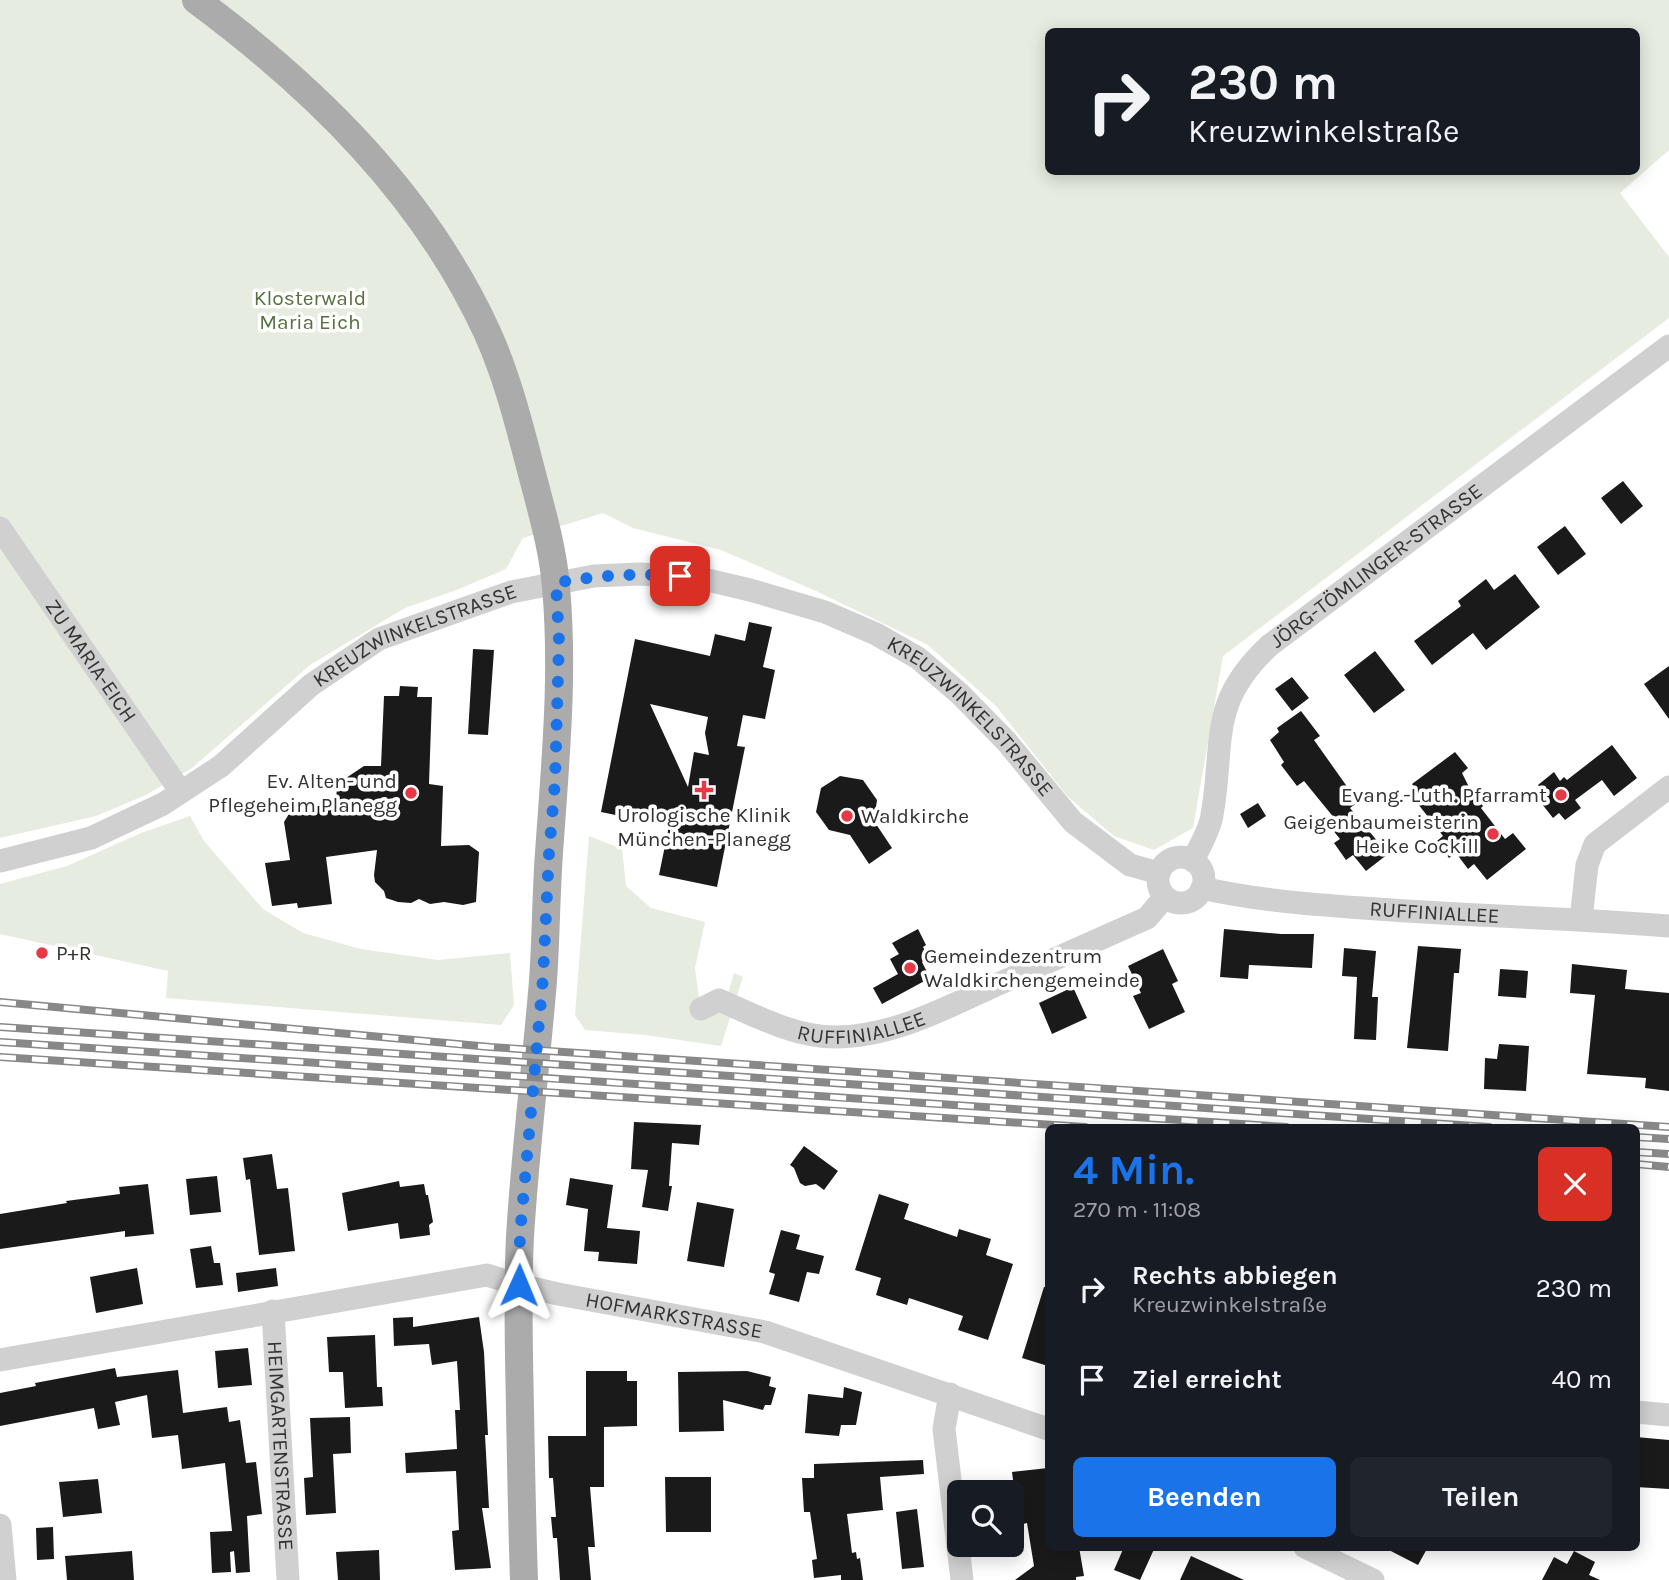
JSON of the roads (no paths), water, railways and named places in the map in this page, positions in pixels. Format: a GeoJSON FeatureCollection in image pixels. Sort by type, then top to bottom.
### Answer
{"type":"FeatureCollection","features":[{"type":"Feature","properties":{"kind":"main road"},"geometry":{"type":"LineString","coordinates":[[196,0],[276,62],[362,145],[401,192],[435,240],[488,335],[517,417],[547,533],[556,583],[559,641],[555,782],[543,978],[520,1234],[524,1580]]}},
{"type":"Feature","properties":{"kind":"street","name":"JÖRG-TÖMLINGER-STRASSE"},"geometry":{"type":"LineString","coordinates":[[1193,861],[1212,818],[1220,735],[1230,694],[1249,664],[1270,645],[1669,346]]}},
{"type":"Feature","properties":{"kind":"street","name":"ZU MARIA-EICH"},"geometry":{"type":"LineString","coordinates":[[0,528],[181,792]]}},
{"type":"Feature","properties":{"kind":"street","name":"KREUZWINKELSTRASSE"},"geometry":{"type":"LineString","coordinates":[[0,861],[91,838],[163,804],[221,766],[311,685],[379,639],[511,592],[594,576],[640,573],[699,578],[750,590],[825,612],[876,634],[918,659],[960,694],[1006,741],[1082,830],[1130,865],[1159,873]]}},
{"type":"Feature","properties":{"kind":"street"},"geometry":{"type":"LineString","coordinates":[[1581,919],[1587,865],[1595,844],[1669,787]]}},
{"type":"Feature","properties":{"kind":"street"},"geometry":{"type":"LineString","coordinates":[[1173,858],[1193,861],[1202,872],[1202,888],[1198,895],[1182,903],[1165,897],[1158,881],[1159,873],[1167,862],[1173,858]]}},
{"type":"Feature","properties":{"kind":"street","name":"RUFFINIALLEE"},"geometry":{"type":"LineString","coordinates":[[1202,888],[1238,896],[1321,905],[1669,926]]}},
{"type":"Feature","properties":{"kind":"street","name":"RUFFINIALLEE"},"geometry":{"type":"LineString","coordinates":[[701,1009],[719,1000],[783,1028],[834,1037],[869,1034],[899,1027],[1147,918],[1165,897]]}},
{"type":"Feature","properties":{"kind":"street","name":"HOFMARKSTRASSE"},"geometry":{"type":"LineString","coordinates":[[0,1360],[487,1275],[519,1285],[765,1332],[1045,1428]]}},
{"type":"Feature","properties":{"kind":"street","name":"HEIMGARTENSTRASSE"},"geometry":{"type":"LineString","coordinates":[[273,1311],[288,1580]]}},
{"type":"Feature","properties":{"kind":"street"},"geometry":{"type":"LineString","coordinates":[[950,1394],[944,1429],[962,1580]]}},
{"type":"Feature","properties":{"kind":"street"},"geometry":{"type":"LineString","coordinates":[[1640,1412],[1669,1415]]}},
{"type":"Feature","properties":{"kind":"street"},"geometry":{"type":"LineString","coordinates":[[0,1525],[5,1580]]}},
{"type":"Feature","properties":{"kind":"street"},"geometry":{"type":"LineString","coordinates":[[1322,1551],[1373,1580]]}},
{"type":"Feature","properties":{"kind":"railway"},"geometry":{"type":"LineString","coordinates":[[0,1002],[490,1047],[1625,1124]]}},
{"type":"Feature","properties":{"kind":"railway"},"geometry":{"type":"LineString","coordinates":[[0,1027],[1444,1124]]}},
{"type":"Feature","properties":{"kind":"railway"},"geometry":{"type":"LineString","coordinates":[[0,1042],[1241,1124]]}},
{"type":"Feature","properties":{"kind":"railway"},"geometry":{"type":"LineString","coordinates":[[0,1057],[1045,1124]]}},
{"type":"Feature","properties":{"kind":"railway"},"geometry":{"type":"LineString","coordinates":[[1640,1125],[1669,1127]]}},
{"type":"Feature","properties":{"kind":"railway"},"geometry":{"type":"LineString","coordinates":[[1640,1137],[1669,1139]]}},
{"type":"Feature","properties":{"kind":"railway"},"geometry":{"type":"LineString","coordinates":[[1640,1152],[1669,1154]]}},
{"type":"Feature","properties":{"kind":"railway"},"geometry":{"type":"LineString","coordinates":[[1640,1164],[1669,1167]]}},
{"type":"Feature","properties":{"kind":"place","name":"Urologische Klinik München-Planegg"},"geometry":{"type":"Point","coordinates":[704,790]}},
{"type":"Feature","properties":{"kind":"place","name":"Ev. Alten- und Pflegeheim Planegg"},"geometry":{"type":"Point","coordinates":[411,793]}},
{"type":"Feature","properties":{"kind":"place","name":"Evang.-Luth. Pfarramt"},"geometry":{"type":"Point","coordinates":[1561,795]}},
{"type":"Feature","properties":{"kind":"place","name":"Waldkirche"},"geometry":{"type":"Point","coordinates":[847,816]}},
{"type":"Feature","properties":{"kind":"place","name":"Geigenbaumeisterin Heike Cockill"},"geometry":{"type":"Point","coordinates":[1493,834]}},
{"type":"Feature","properties":{"kind":"place","name":"P+R"},"geometry":{"type":"Point","coordinates":[42,953]}},
{"type":"Feature","properties":{"kind":"place","name":"Gemeindezentrum Waldkirchengemeinde"},"geometry":{"type":"Point","coordinates":[910,968]}},
{"type":"Feature","properties":{"kind":"park label","name":"Klosterwald Maria Eich"},"geometry":{"type":"Point","coordinates":[310,310]}}]}
